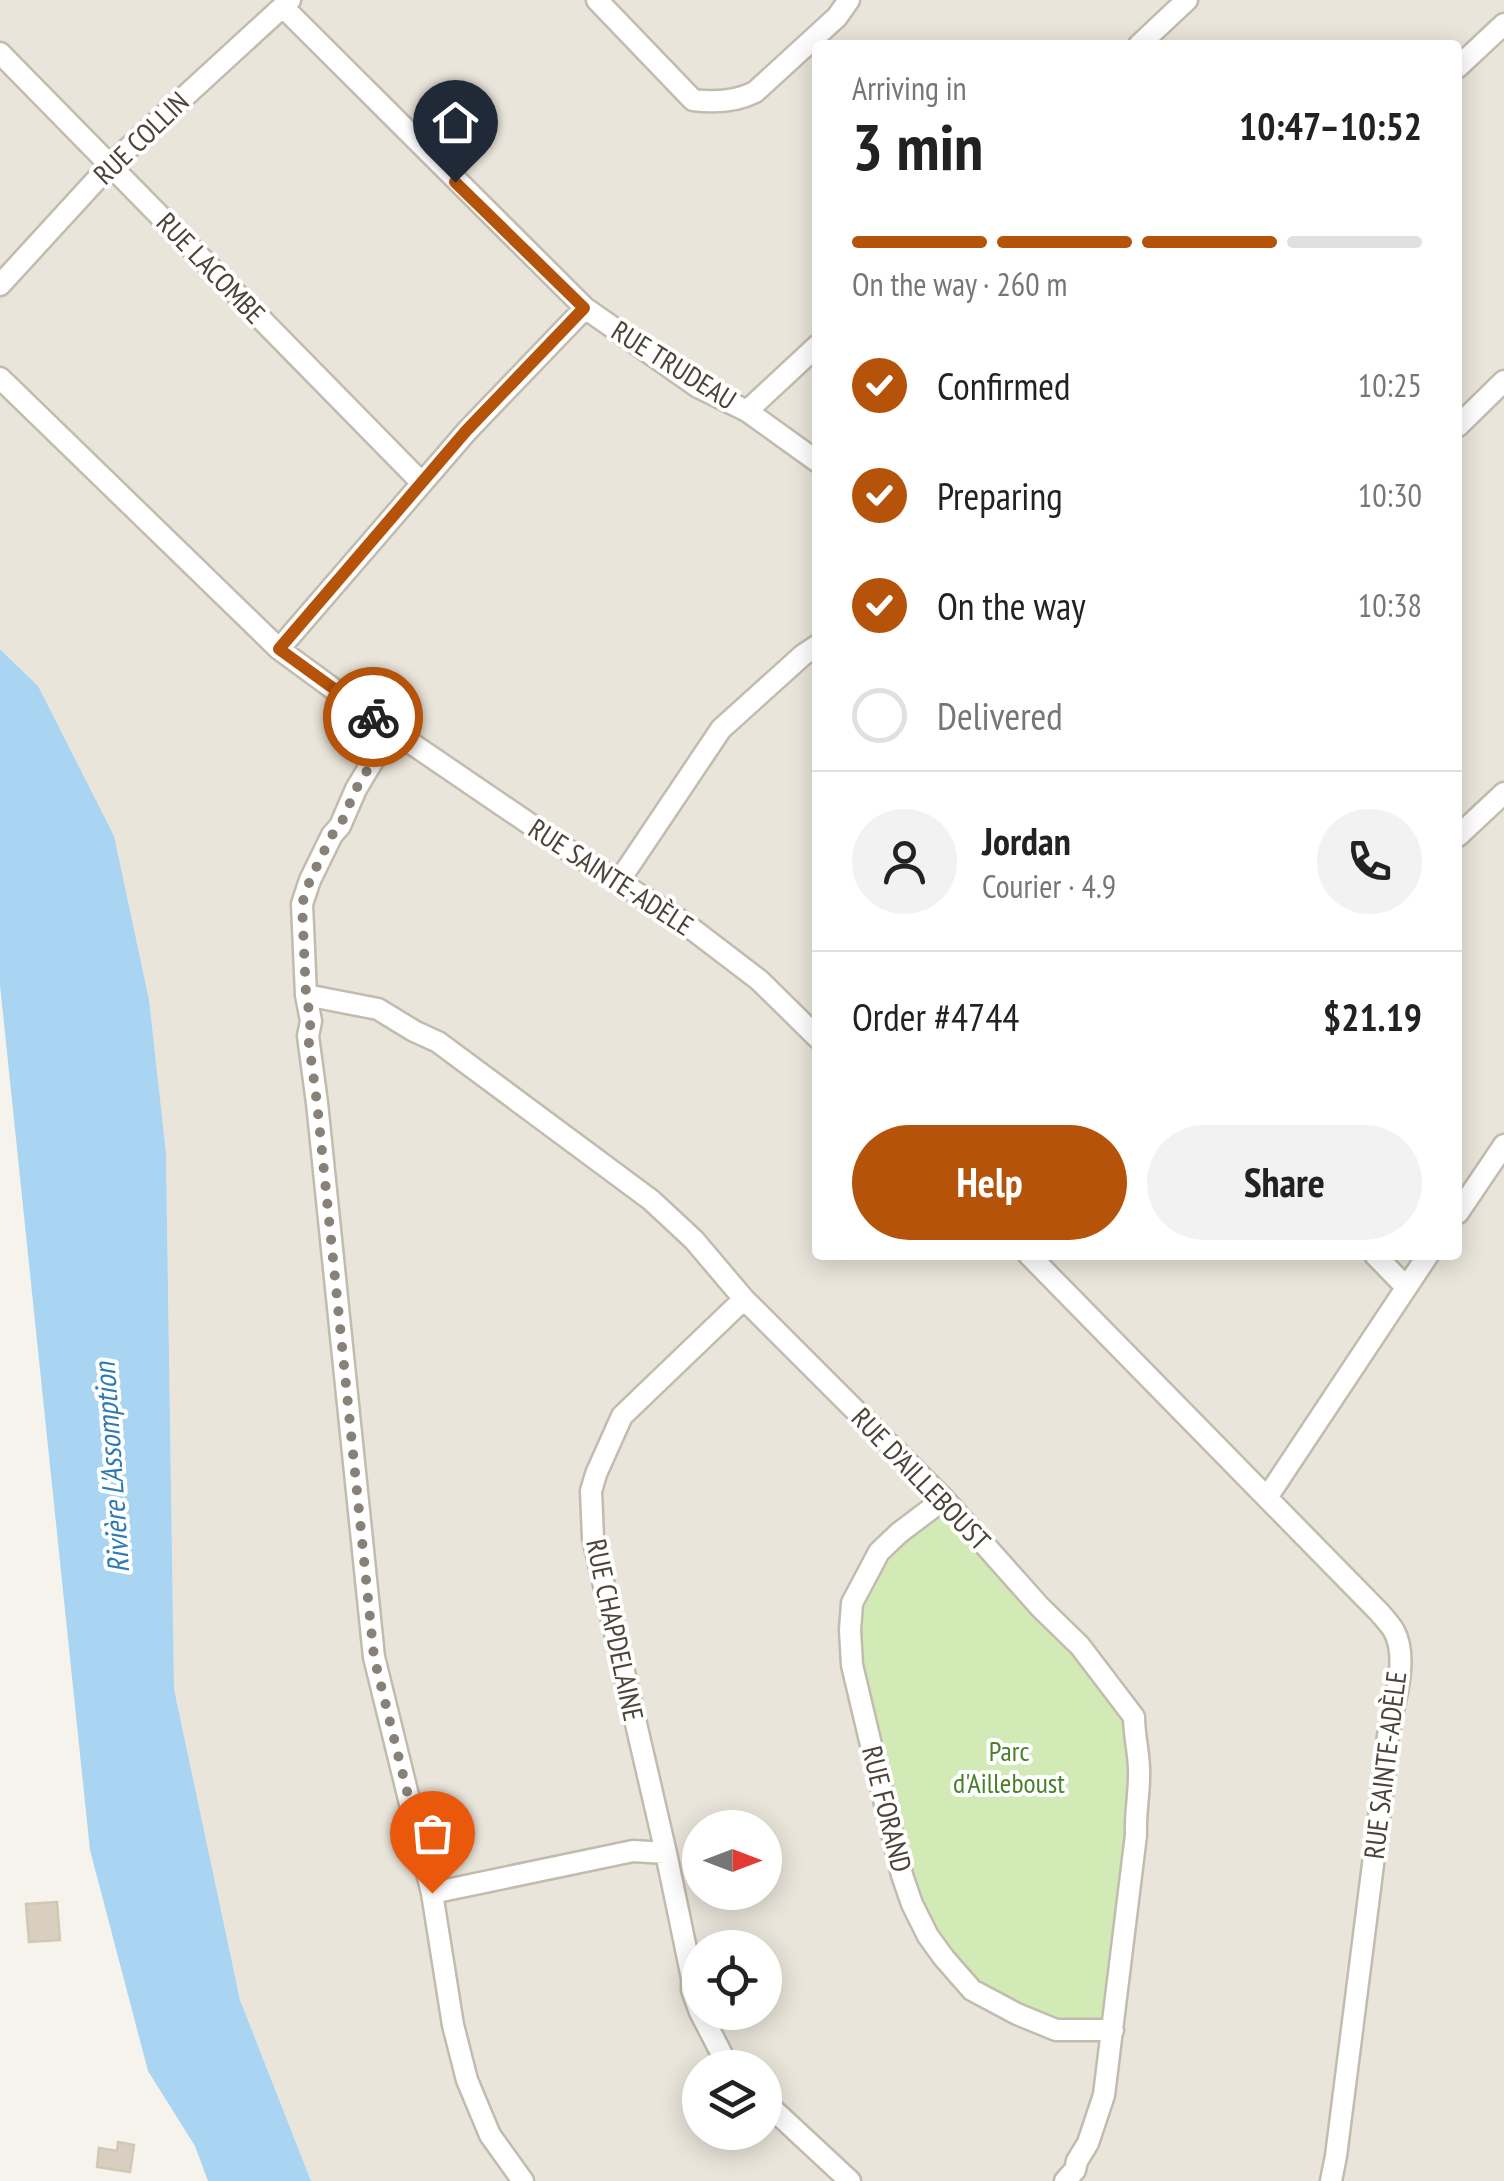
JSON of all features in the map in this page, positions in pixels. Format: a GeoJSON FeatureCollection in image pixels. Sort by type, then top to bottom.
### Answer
{"type":"FeatureCollection","features":[{"type":"Feature","properties":{"kind":"street"},"geometry":{"type":"LineString","coordinates":[[597,0],[693,100],[708,102],[743,98],[754,92],[850,0]]}},
{"type":"Feature","properties":{"kind":"street"},"geometry":{"type":"LineString","coordinates":[[1144,40],[1187,0]]}},
{"type":"Feature","properties":{"kind":"street","name":"RUE COLLIN"},"geometry":{"type":"LineString","coordinates":[[0,285],[110,164],[286,3]]}},
{"type":"Feature","properties":{"kind":"street","name":"RUE TRUDEAU"},"geometry":{"type":"LineString","coordinates":[[286,3],[455,182],[584,308],[698,387],[747,411],[812,458]]}},
{"type":"Feature","properties":{"kind":"street"},"geometry":{"type":"LineString","coordinates":[[1462,63],[1504,24]]}},
{"type":"Feature","properties":{"kind":"street","name":"RUE LACOMBE"},"geometry":{"type":"LineString","coordinates":[[0,53],[422,483]]}},
{"type":"Feature","properties":{"kind":"street"},"geometry":{"type":"LineString","coordinates":[[279,649],[466,431],[584,308]]}},
{"type":"Feature","properties":{"kind":"street"},"geometry":{"type":"LineString","coordinates":[[747,411],[812,351]]}},
{"type":"Feature","properties":{"kind":"street","name":"RUE SAINTE-ADÈLE"},"geometry":{"type":"LineString","coordinates":[[0,378],[279,649],[565,848],[683,922],[759,980],[812,1032]]}},
{"type":"Feature","properties":{"kind":"street"},"geometry":{"type":"LineString","coordinates":[[1462,422],[1504,380]]}},
{"type":"Feature","properties":{"kind":"street"},"geometry":{"type":"LineString","coordinates":[[619,880],[721,729],[812,649]]}},
{"type":"Feature","properties":{"kind":"street"},"geometry":{"type":"LineString","coordinates":[[392,729],[332,835],[302,904],[311,1021],[308,1036],[374,1657],[432,1893],[452,2024],[467,2080],[490,2135],[524,2181]]}},
{"type":"Feature","properties":{"kind":"street"},"geometry":{"type":"LineString","coordinates":[[1462,832],[1504,793]]}},
{"type":"Feature","properties":{"kind":"street","name":"RUE D'AILLEBOUST"},"geometry":{"type":"LineString","coordinates":[[306,995],[378,1009],[438,1042],[651,1200],[944,1499],[1080,1646],[1134,1717],[1139,1776],[1136,1835],[1104,2095],[1088,2143],[1065,2181]]}},
{"type":"Feature","properties":{"kind":"street"},"geometry":{"type":"LineString","coordinates":[[1462,1206],[1504,1145]]}},
{"type":"Feature","properties":{"kind":"street","name":"RUE SAINTE-ADÈLE"},"geometry":{"type":"LineString","coordinates":[[1034,1260],[1379,1612],[1398,1644],[1398,1689],[1385,1747],[1331,2181]]}},
{"type":"Feature","properties":{"kind":"street"},"geometry":{"type":"LineString","coordinates":[[1380,1260],[1406,1287]]}},
{"type":"Feature","properties":{"kind":"street"},"geometry":{"type":"LineString","coordinates":[[1268,1496],[1425,1260]]}},
{"type":"Feature","properties":{"kind":"street","name":"RUE CHAPDELAINE"},"geometry":{"type":"LineString","coordinates":[[682,1930],[593,1538],[591,1491],[622,1416],[744,1299]]}},
{"type":"Feature","properties":{"kind":"street","name":"RUE FORAND"},"geometry":{"type":"LineString","coordinates":[[944,1499],[879,1552],[852,1603],[852,1665],[902,1875],[928,1936],[972,1990],[1056,2030],[1112,2030]]}},
{"type":"Feature","properties":{"kind":"street"},"geometry":{"type":"LineString","coordinates":[[432,1893],[633,1851],[666,1853]]}},
{"type":"Feature","properties":{"kind":"street"},"geometry":{"type":"LineString","coordinates":[[782,2118],[850,2181]]}},
{"type":"Feature","properties":{"kind":"shaded area"},"geometry":{"type":"Polygon","coordinates":[[[0,0],[1504,0],[1504,2181],[311,2181],[240,2000],[174,1689],[166,1154],[38,686],[0,648],[0,0]],[[940,1500],[1143,1728],[1121,1678],[940,1500]]]}},
{"type":"Feature","properties":{"kind":"green space","name":"Parc d'Ailleboust"},"geometry":{"type":"Polygon","coordinates":[[[944,1499],[1040,1607],[1134,1729],[1113,2030],[1056,2030],[972,1990],[925,1927],[850,1630],[879,1552],[944,1499]]]}},
{"type":"Feature","properties":{"kind":"water","name":"Rivière L'Assomption"},"geometry":{"type":"Polygon","coordinates":[[[0,649],[38,686],[114,836],[149,1000],[166,1154],[174,1689],[240,2000],[311,2181],[208,2181],[195,2146],[148,2071],[90,1850],[0,985],[0,649]]]}},
{"type":"Feature","properties":{"kind":"building"},"geometry":{"type":"Polygon","coordinates":[[[57,1902],[60,1940],[29,1942],[26,1904],[57,1902]]]}},
{"type":"Feature","properties":{"kind":"building"},"geometry":{"type":"Polygon","coordinates":[[[118,2142],[134,2145],[130,2172],[97,2167],[99,2148],[117,2151],[118,2142]]]}},
{"type":"Feature","properties":{"kind":"way so far"},"geometry":{"type":"LineString","coordinates":[[373,717],[392,729],[332,835],[302,904],[311,1021],[308,1036],[374,1657],[432,1893]]}},
{"type":"Feature","properties":{"kind":"route"},"geometry":{"type":"LineString","coordinates":[[373,717],[279,649],[466,431],[584,308],[455,182]]}}]}
